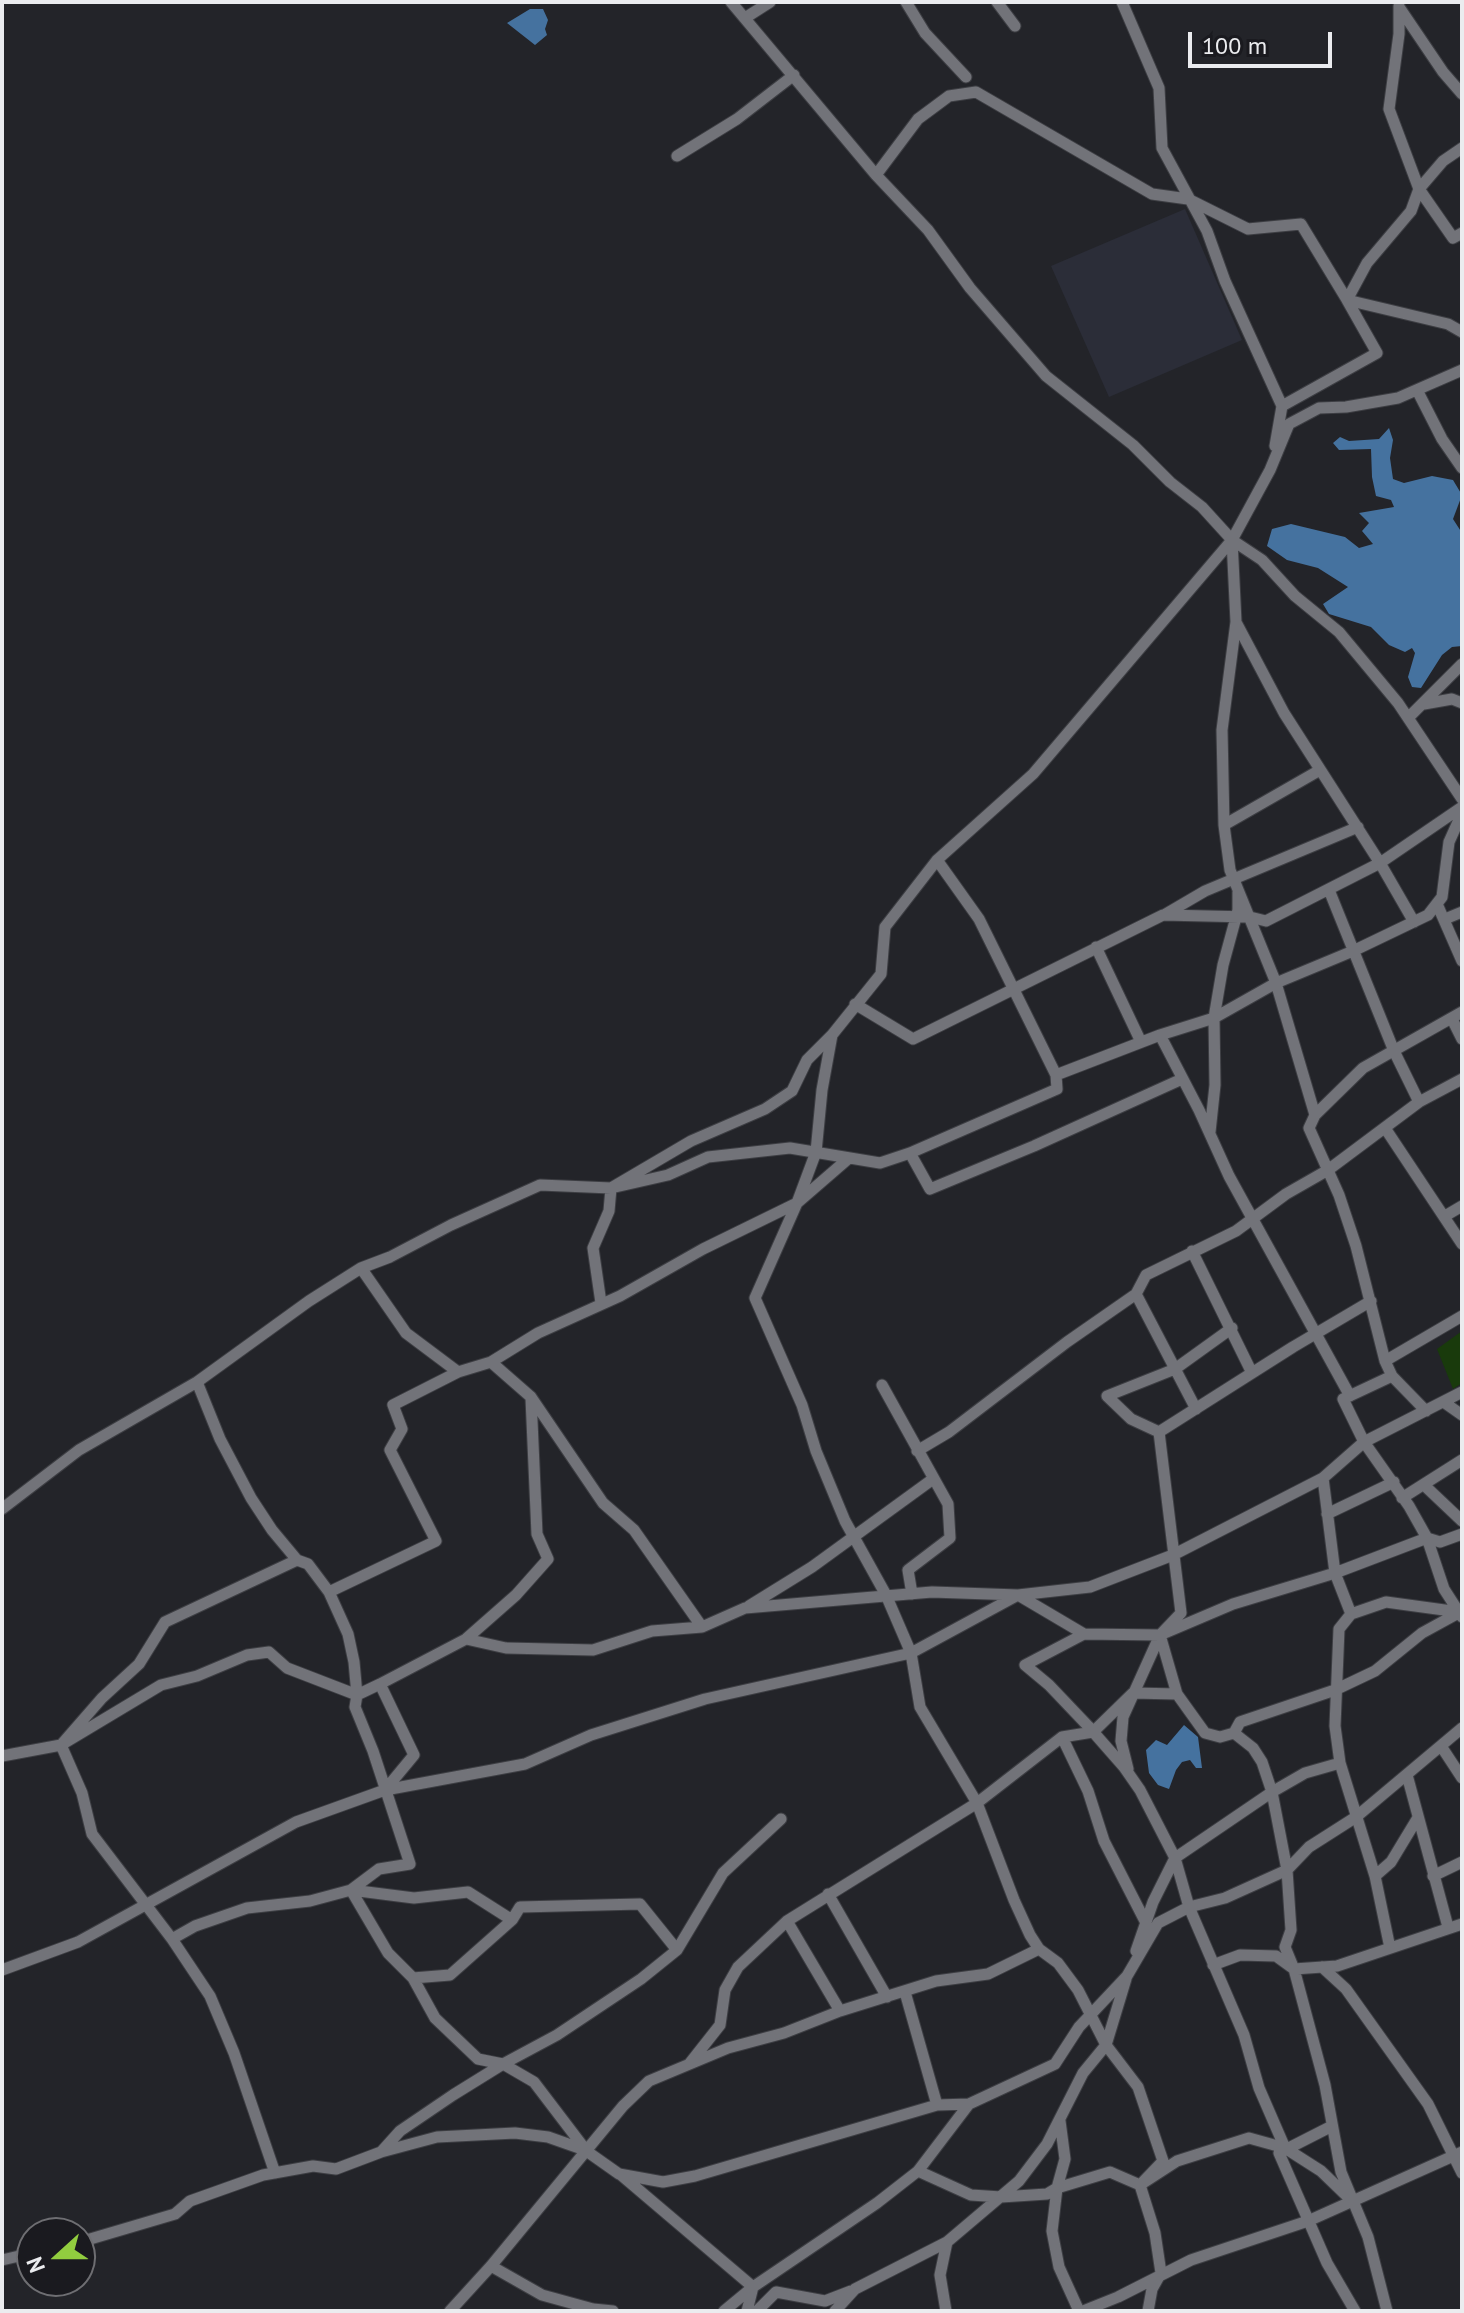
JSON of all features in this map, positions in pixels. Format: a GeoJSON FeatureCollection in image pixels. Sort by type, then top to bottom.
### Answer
{"type":"FeatureCollection","features":[{"type":"Feature","properties":{"kind":"street"},"geometry":{"type":"LineString","coordinates":[[731,2],[876,175],[928,230],[970,288],[1046,376],[1133,445],[1170,482],[1202,507],[1232,540],[1262,560],[1295,596],[1339,632],[1408,718],[1462,799]]}},
{"type":"Feature","properties":{"kind":"street"},"geometry":{"type":"LineString","coordinates":[[745,18],[770,2]]}},
{"type":"Feature","properties":{"kind":"street"},"geometry":{"type":"LineString","coordinates":[[906,2],[925,33],[966,77]]}},
{"type":"Feature","properties":{"kind":"street"},"geometry":{"type":"LineString","coordinates":[[997,2],[1015,26]]}},
{"type":"Feature","properties":{"kind":"street"},"geometry":{"type":"LineString","coordinates":[[1122,2],[1159,88],[1162,148],[1207,231],[1225,281],[1282,406],[1270,470]]}},
{"type":"Feature","properties":{"kind":"street"},"geometry":{"type":"LineString","coordinates":[[1398,4],[1443,72],[1462,94]]}},
{"type":"Feature","properties":{"kind":"street"},"geometry":{"type":"LineString","coordinates":[[1398,4],[1399,34],[1389,109],[1419,189],[1453,238],[1462,233]]}},
{"type":"Feature","properties":{"kind":"street"},"geometry":{"type":"LineString","coordinates":[[677,156],[737,119],[794,75]]}},
{"type":"Feature","properties":{"kind":"street"},"geometry":{"type":"LineString","coordinates":[[876,175],[918,119],[949,96],[976,92],[1152,194],[1188,199],[1248,229],[1301,224],[1377,353],[1282,406]]}},
{"type":"Feature","properties":{"kind":"street"},"geometry":{"type":"LineString","coordinates":[[1347,300],[1367,263],[1411,211],[1419,189],[1443,161],[1462,148]]}},
{"type":"Feature","properties":{"kind":"street"},"geometry":{"type":"LineString","coordinates":[[1347,300],[1448,324],[1462,332]]}},
{"type":"Feature","properties":{"kind":"street"},"geometry":{"type":"LineString","coordinates":[[611,1188],[691,1141],[765,1109],[792,1091],[807,1060],[832,1035],[881,974],[885,927],[937,860],[1033,774],[1232,540],[1270,470],[1289,424],[1319,408],[1398,398],[1462,370]]}},
{"type":"Feature","properties":{"kind":"street"},"geometry":{"type":"LineString","coordinates":[[1417,390],[1442,439],[1462,468]]}},
{"type":"Feature","properties":{"kind":"street"},"geometry":{"type":"LineString","coordinates":[[1232,540],[1236,622],[1222,730],[1225,844],[1236,882],[1276,983],[1315,1115]]}},
{"type":"Feature","properties":{"kind":"street"},"geometry":{"type":"LineString","coordinates":[[1236,622],[1263,678],[1414,922]]}},
{"type":"Feature","properties":{"kind":"street"},"geometry":{"type":"LineString","coordinates":[[1408,718],[1462,664]]}},
{"type":"Feature","properties":{"kind":"street"},"geometry":{"type":"LineString","coordinates":[[1420,706],[1427,702],[1452,699],[1462,703]]}},
{"type":"Feature","properties":{"kind":"street"},"geometry":{"type":"LineString","coordinates":[[1224,825],[1320,770]]}},
{"type":"Feature","properties":{"kind":"street"},"geometry":{"type":"LineString","coordinates":[[1163,915],[1250,917],[1266,921],[1380,863],[1462,810]]}},
{"type":"Feature","properties":{"kind":"street"},"geometry":{"type":"LineString","coordinates":[[1056,1075],[1214,1018],[1276,983],[1428,915],[1442,897],[1449,842],[1462,810]]}},
{"type":"Feature","properties":{"kind":"street"},"geometry":{"type":"LineString","coordinates":[[855,1004],[913,1039],[1163,915],[1358,827]]}},
{"type":"Feature","properties":{"kind":"street"},"geometry":{"type":"LineString","coordinates":[[2,1509],[79,1450],[197,1382],[309,1301],[361,1268],[540,1185],[611,1188],[668,1175],[708,1157],[790,1148],[880,1163],[1057,1089],[1056,1075],[979,919],[937,860]]}},
{"type":"Feature","properties":{"kind":"street"},"geometry":{"type":"LineString","coordinates":[[1210,1137],[1215,1085],[1214,1018],[1223,965],[1236,918],[1236,882]]}},
{"type":"Feature","properties":{"kind":"street"},"geometry":{"type":"LineString","coordinates":[[1329,890],[1394,1051],[1419,1102]]}},
{"type":"Feature","properties":{"kind":"street"},"geometry":{"type":"LineString","coordinates":[[1437,904],[1462,961]]}},
{"type":"Feature","properties":{"kind":"street"},"geometry":{"type":"LineString","coordinates":[[1445,919],[1462,912]]}},
{"type":"Feature","properties":{"kind":"street"},"geometry":{"type":"LineString","coordinates":[[1096,947],[1141,1042]]}},
{"type":"Feature","properties":{"kind":"street"},"geometry":{"type":"LineString","coordinates":[[1426,1411],[1392,1376],[1385,1361],[1351,1232],[1309,1128],[1315,1115],[1363,1068],[1457,1016],[1462,1039]]}},
{"type":"Feature","properties":{"kind":"street"},"geometry":{"type":"LineString","coordinates":[[832,1035],[822,1090],[816,1152],[755,1298],[802,1405],[816,1451],[845,1521],[886,1595],[911,1653],[920,1707],[977,1803],[1014,1900],[1039,1949],[1058,1963],[1078,1990],[1106,2045],[1138,2087],[1163,2161],[1140,2185]]}},
{"type":"Feature","properties":{"kind":"street"},"geometry":{"type":"LineString","coordinates":[[1160,1035],[1253,1220],[1350,1396]]}},
{"type":"Feature","properties":{"kind":"street"},"geometry":{"type":"LineString","coordinates":[[910,1153],[930,1189],[1182,1079]]}},
{"type":"Feature","properties":{"kind":"street"},"geometry":{"type":"LineString","coordinates":[[917,1451],[949,1432],[1136,1294],[1146,1275],[1253,1220],[1286,1194],[1328,1170],[1419,1102],[1462,1079]]}},
{"type":"Feature","properties":{"kind":"street"},"geometry":{"type":"LineString","coordinates":[[1385,1128],[1462,1244]]}},
{"type":"Feature","properties":{"kind":"street"},"geometry":{"type":"LineString","coordinates":[[329,1592],[436,1541],[390,1450],[402,1429],[393,1405],[458,1372],[491,1362],[538,1333],[620,1296],[703,1249],[797,1203],[849,1158]]}},
{"type":"Feature","properties":{"kind":"street"},"geometry":{"type":"LineString","coordinates":[[601,1303],[593,1248],[609,1211],[611,1188]]}},
{"type":"Feature","properties":{"kind":"street"},"geometry":{"type":"LineString","coordinates":[[1445,1216],[1462,1206]]}},
{"type":"Feature","properties":{"kind":"street"},"geometry":{"type":"LineString","coordinates":[[1192,1251],[1252,1373]]}},
{"type":"Feature","properties":{"kind":"street"},"geometry":{"type":"LineString","coordinates":[[361,1268],[406,1333],[458,1372]]}},
{"type":"Feature","properties":{"kind":"street"},"geometry":{"type":"LineString","coordinates":[[1136,1294],[1196,1409]]}},
{"type":"Feature","properties":{"kind":"street"},"geometry":{"type":"LineString","coordinates":[[1159,1432],[1316,1332],[1371,1301]]}},
{"type":"Feature","properties":{"kind":"street"},"geometry":{"type":"LineString","coordinates":[[1385,1361],[1462,1316]]}},
{"type":"Feature","properties":{"kind":"street"},"geometry":{"type":"LineString","coordinates":[[1159,1432],[1131,1419],[1107,1396],[1175,1369],[1232,1328]]}},
{"type":"Feature","properties":{"kind":"street"},"geometry":{"type":"LineString","coordinates":[[491,1362],[531,1397],[603,1503],[634,1530],[702,1627]]}},
{"type":"Feature","properties":{"kind":"street"},"geometry":{"type":"LineString","coordinates":[[1392,1376],[1343,1399],[1364,1442],[1394,1482],[1427,1538],[1444,1589],[1461,1613]]}},
{"type":"Feature","properties":{"kind":"street"},"geometry":{"type":"LineString","coordinates":[[172,1939],[195,1926],[247,1908],[310,1901],[351,1890],[379,1869],[410,1864],[373,1751],[355,1707],[354,1662],[348,1634],[329,1592],[308,1564],[297,1560],[272,1530],[251,1498],[220,1439],[197,1382]]}},
{"type":"Feature","properties":{"kind":"street"},"geometry":{"type":"LineString","coordinates":[[882,1385],[948,1504],[950,1538],[908,1570],[912,1594]]}},
{"type":"Feature","properties":{"kind":"street"},"geometry":{"type":"LineString","coordinates":[[745,1608],[886,1595],[1018,1595],[1090,1587],[1173,1555],[1323,1478],[1364,1442],[1462,1392]]}},
{"type":"Feature","properties":{"kind":"street"},"geometry":{"type":"LineString","coordinates":[[2,1756],[61,1745],[161,1685],[197,1676],[247,1655],[269,1652],[287,1668],[357,1695],[466,1639],[516,1595],[548,1559],[537,1534],[531,1397]]}},
{"type":"Feature","properties":{"kind":"street"},"geometry":{"type":"LineString","coordinates":[[1445,1403],[1462,1415]]}},
{"type":"Feature","properties":{"kind":"street"},"geometry":{"type":"LineString","coordinates":[[1130,1775],[1121,1741],[1123,1717],[1160,1635],[1181,1613],[1159,1432]]}},
{"type":"Feature","properties":{"kind":"street"},"geometry":{"type":"LineString","coordinates":[[1402,1498],[1462,1460]]}},
{"type":"Feature","properties":{"kind":"street"},"geometry":{"type":"LineString","coordinates":[[1323,1478],[1335,1573],[1351,1614]]}},
{"type":"Feature","properties":{"kind":"street"},"geometry":{"type":"LineString","coordinates":[[466,1639],[506,1648],[593,1650],[652,1631],[702,1627],[745,1608],[812,1567],[933,1479]]}},
{"type":"Feature","properties":{"kind":"street"},"geometry":{"type":"LineString","coordinates":[[1327,1514],[1394,1482]]}},
{"type":"Feature","properties":{"kind":"street"},"geometry":{"type":"LineString","coordinates":[[1424,1485],[1462,1521]]}},
{"type":"Feature","properties":{"kind":"street"},"geometry":{"type":"LineString","coordinates":[[1285,2148],[1259,2088],[1244,2035],[1189,1907],[1175,1858],[1130,1775],[1049,1685],[1025,1665],[1084,1634],[1160,1635],[1233,1604],[1335,1573],[1427,1538],[1440,1542],[1462,1534]]}},
{"type":"Feature","properties":{"kind":"street"},"geometry":{"type":"LineString","coordinates":[[61,1745],[102,1698],[139,1664],[165,1622],[297,1560]]}},
{"type":"Feature","properties":{"kind":"street"},"geometry":{"type":"LineString","coordinates":[[1018,1595],[1084,1634]]}},
{"type":"Feature","properties":{"kind":"street"},"geometry":{"type":"LineString","coordinates":[[2,1970],[78,1942],[296,1822],[385,1790],[525,1764],[591,1735],[705,1699],[911,1653],[1018,1595]]}},
{"type":"Feature","properties":{"kind":"street"},"geometry":{"type":"LineString","coordinates":[[1390,1948],[1380,1912],[1375,1876],[1340,1763],[1335,1726],[1339,1629],[1351,1614],[1386,1602],[1461,1613]]}},
{"type":"Feature","properties":{"kind":"street"},"geometry":{"type":"LineString","coordinates":[[1160,1635],[1177,1694],[1205,1733],[1220,1737],[1234,1733],[1240,1722],[1335,1690],[1375,1671],[1422,1633],[1461,1613]]}},
{"type":"Feature","properties":{"kind":"street"},"geometry":{"type":"LineString","coordinates":[[380,1684],[414,1755],[385,1790]]}},
{"type":"Feature","properties":{"kind":"street"},"geometry":{"type":"LineString","coordinates":[[690,2063],[720,2025],[725,1990],[738,1967],[787,1921],[977,1803],[1062,1737],[1093,1732],[1133,1693],[1177,1694]]}},
{"type":"Feature","properties":{"kind":"street"},"geometry":{"type":"LineString","coordinates":[[619,2174],[663,2182],[695,2176],[937,2105],[969,2104],[1055,2064],[1090,2014],[1127,1976],[1158,1923],[1189,1907],[1225,1898],[1287,1870],[1309,1847],[1356,1817],[1462,1728]]}},
{"type":"Feature","properties":{"kind":"street"},"geometry":{"type":"LineString","coordinates":[[1234,1733],[1253,1748],[1262,1762],[1272,1792],[1287,1870],[1291,1930],[1285,1947],[1294,1969],[1325,2085],[1341,2172],[1368,2237],[1387,2311]]}},
{"type":"Feature","properties":{"kind":"street"},"geometry":{"type":"LineString","coordinates":[[1062,1737],[1088,1791],[1104,1841],[1146,1923]]}},
{"type":"Feature","properties":{"kind":"street"},"geometry":{"type":"LineString","coordinates":[[61,1745],[82,1793],[92,1834],[172,1939],[210,1996],[234,2053],[275,2173]]}},
{"type":"Feature","properties":{"kind":"street"},"geometry":{"type":"LineString","coordinates":[[1441,1746],[1462,1778]]}},
{"type":"Feature","properties":{"kind":"street"},"geometry":{"type":"LineString","coordinates":[[757,2311],[776,2292],[825,2301],[855,2289],[947,2242],[1019,2181],[1047,2144],[1083,2073],[1106,2045],[1153,1902],[1175,1858],[1305,1773],[1340,1763]]}},
{"type":"Feature","properties":{"kind":"street"},"geometry":{"type":"LineString","coordinates":[[1407,1775],[1448,1927]]}},
{"type":"Feature","properties":{"kind":"street"},"geometry":{"type":"LineString","coordinates":[[381,2152],[400,2131],[503,2064],[628,1991],[677,1950],[723,1873],[781,1819]]}},
{"type":"Feature","properties":{"kind":"street"},"geometry":{"type":"LineString","coordinates":[[1375,1876],[1391,1862],[1417,1819]]}},
{"type":"Feature","properties":{"kind":"street"},"geometry":{"type":"LineString","coordinates":[[1433,1876],[1462,1862]]}},
{"type":"Feature","properties":{"kind":"street"},"geometry":{"type":"LineString","coordinates":[[351,1890],[414,1898],[468,1892],[512,1920]]}},
{"type":"Feature","properties":{"kind":"street"},"geometry":{"type":"LineString","coordinates":[[351,1890],[388,1953],[413,1978],[435,2018],[478,2059],[503,2064],[534,2082],[585,2150]]}},
{"type":"Feature","properties":{"kind":"street"},"geometry":{"type":"LineString","coordinates":[[828,1894],[887,1997]]}},
{"type":"Feature","properties":{"kind":"street"},"geometry":{"type":"LineString","coordinates":[[413,1978],[450,1975],[512,1920],[520,1907],[640,1904],[677,1950]]}},
{"type":"Feature","properties":{"kind":"street"},"geometry":{"type":"LineString","coordinates":[[787,1921],[840,2011]]}},
{"type":"Feature","properties":{"kind":"street"},"geometry":{"type":"LineString","coordinates":[[1213,1965],[1240,1955],[1276,1956],[1294,1969],[1337,1966],[1462,1924]]}},
{"type":"Feature","properties":{"kind":"street"},"geometry":{"type":"LineString","coordinates":[[450,2311],[623,2106],[649,2081],[728,2048],[784,2033],[840,2011],[936,1981],[988,1974],[1039,1949]]}},
{"type":"Feature","properties":{"kind":"street"},"geometry":{"type":"LineString","coordinates":[[1322,1967],[1346,1989],[1428,2104],[1458,2154],[1462,2173]]}},
{"type":"Feature","properties":{"kind":"street"},"geometry":{"type":"LineString","coordinates":[[905,1992],[937,2105]]}},
{"type":"Feature","properties":{"kind":"street"},"geometry":{"type":"LineString","coordinates":[[724,2311],[753,2287],[877,2203],[918,2171],[969,2104]]}},
{"type":"Feature","properties":{"kind":"street"},"geometry":{"type":"LineString","coordinates":[[1060,2121],[1065,2159],[1057,2188],[1052,2231],[1059,2267],[1081,2311],[1118,2297],[1191,2260],[1308,2221],[1458,2154]]}},
{"type":"Feature","properties":{"kind":"street"},"geometry":{"type":"LineString","coordinates":[[1332,2126],[1279,2153],[1327,2263],[1355,2311]]}},
{"type":"Feature","properties":{"kind":"street"},"geometry":{"type":"LineString","coordinates":[[96,2237],[175,2214],[190,2201],[275,2173],[313,2166],[336,2169],[381,2152],[437,2137],[515,2133],[548,2137],[585,2150],[619,2174],[753,2287]]}},
{"type":"Feature","properties":{"kind":"street"},"geometry":{"type":"LineString","coordinates":[[1140,2185],[1177,2161],[1249,2138],[1285,2148],[1321,2171],[1353,2202]]}},
{"type":"Feature","properties":{"kind":"street"},"geometry":{"type":"LineString","coordinates":[[918,2171],[971,2195],[1001,2197],[1047,2194],[1110,2172],[1140,2185],[1155,2233],[1161,2273],[1152,2289],[1148,2311]]}},
{"type":"Feature","properties":{"kind":"street"},"geometry":{"type":"LineString","coordinates":[[946,2311],[940,2275],[947,2242]]}},
{"type":"Feature","properties":{"kind":"street"},"geometry":{"type":"LineString","coordinates":[[491,2266],[542,2295],[593,2309],[613,2311]]}},
{"type":"Feature","properties":{"kind":"street"},"geometry":{"type":"LineString","coordinates":[[747,2311],[753,2287]]}},
{"type":"Feature","properties":{"kind":"street"},"geometry":{"type":"LineString","coordinates":[[835,2311],[855,2289]]}},
{"type":"Feature","properties":{"kind":"street"},"geometry":{"type":"LineString","coordinates":[[938,2311],[942,2298]]}},
{"type":"Feature","properties":{"kind":"shaded area"},"geometry":{"type":"Polygon","coordinates":[[[1185,209],[1242,340],[1109,397],[1051,266],[1185,209]]]}},
{"type":"Feature","properties":{"kind":"green space"},"geometry":{"type":"Polygon","coordinates":[[[1462,1331],[1462,1383],[1453,1389],[1437,1349],[1462,1331]]]}},
{"type":"Feature","properties":{"kind":"water"},"geometry":{"type":"Polygon","coordinates":[[[530,9],[543,9],[548,20],[547,35],[535,45],[507,23],[530,9]]]}},
{"type":"Feature","properties":{"kind":"water"},"geometry":{"type":"Polygon","coordinates":[[[1389,428],[1393,440],[1390,458],[1393,479],[1404,483],[1432,476],[1453,480],[1462,495],[1453,519],[1462,533],[1462,646],[1452,647],[1442,655],[1421,688],[1412,687],[1408,677],[1415,653],[1412,648],[1405,652],[1389,645],[1371,627],[1329,614],[1323,604],[1348,587],[1318,568],[1287,560],[1267,546],[1272,529],[1291,524],[1345,537],[1359,548],[1373,544],[1362,531],[1369,523],[1359,513],[1394,507],[1391,500],[1376,496],[1371,449],[1339,450],[1333,443],[1340,437],[1349,441],[1379,439],[1389,428]]]}},
{"type":"Feature","properties":{"kind":"water"},"geometry":{"type":"Polygon","coordinates":[[[1184,1725],[1198,1737],[1202,1768],[1196,1768],[1190,1760],[1182,1762],[1169,1789],[1158,1785],[1149,1773],[1146,1750],[1156,1740],[1167,1745],[1184,1725]]]}}]}
